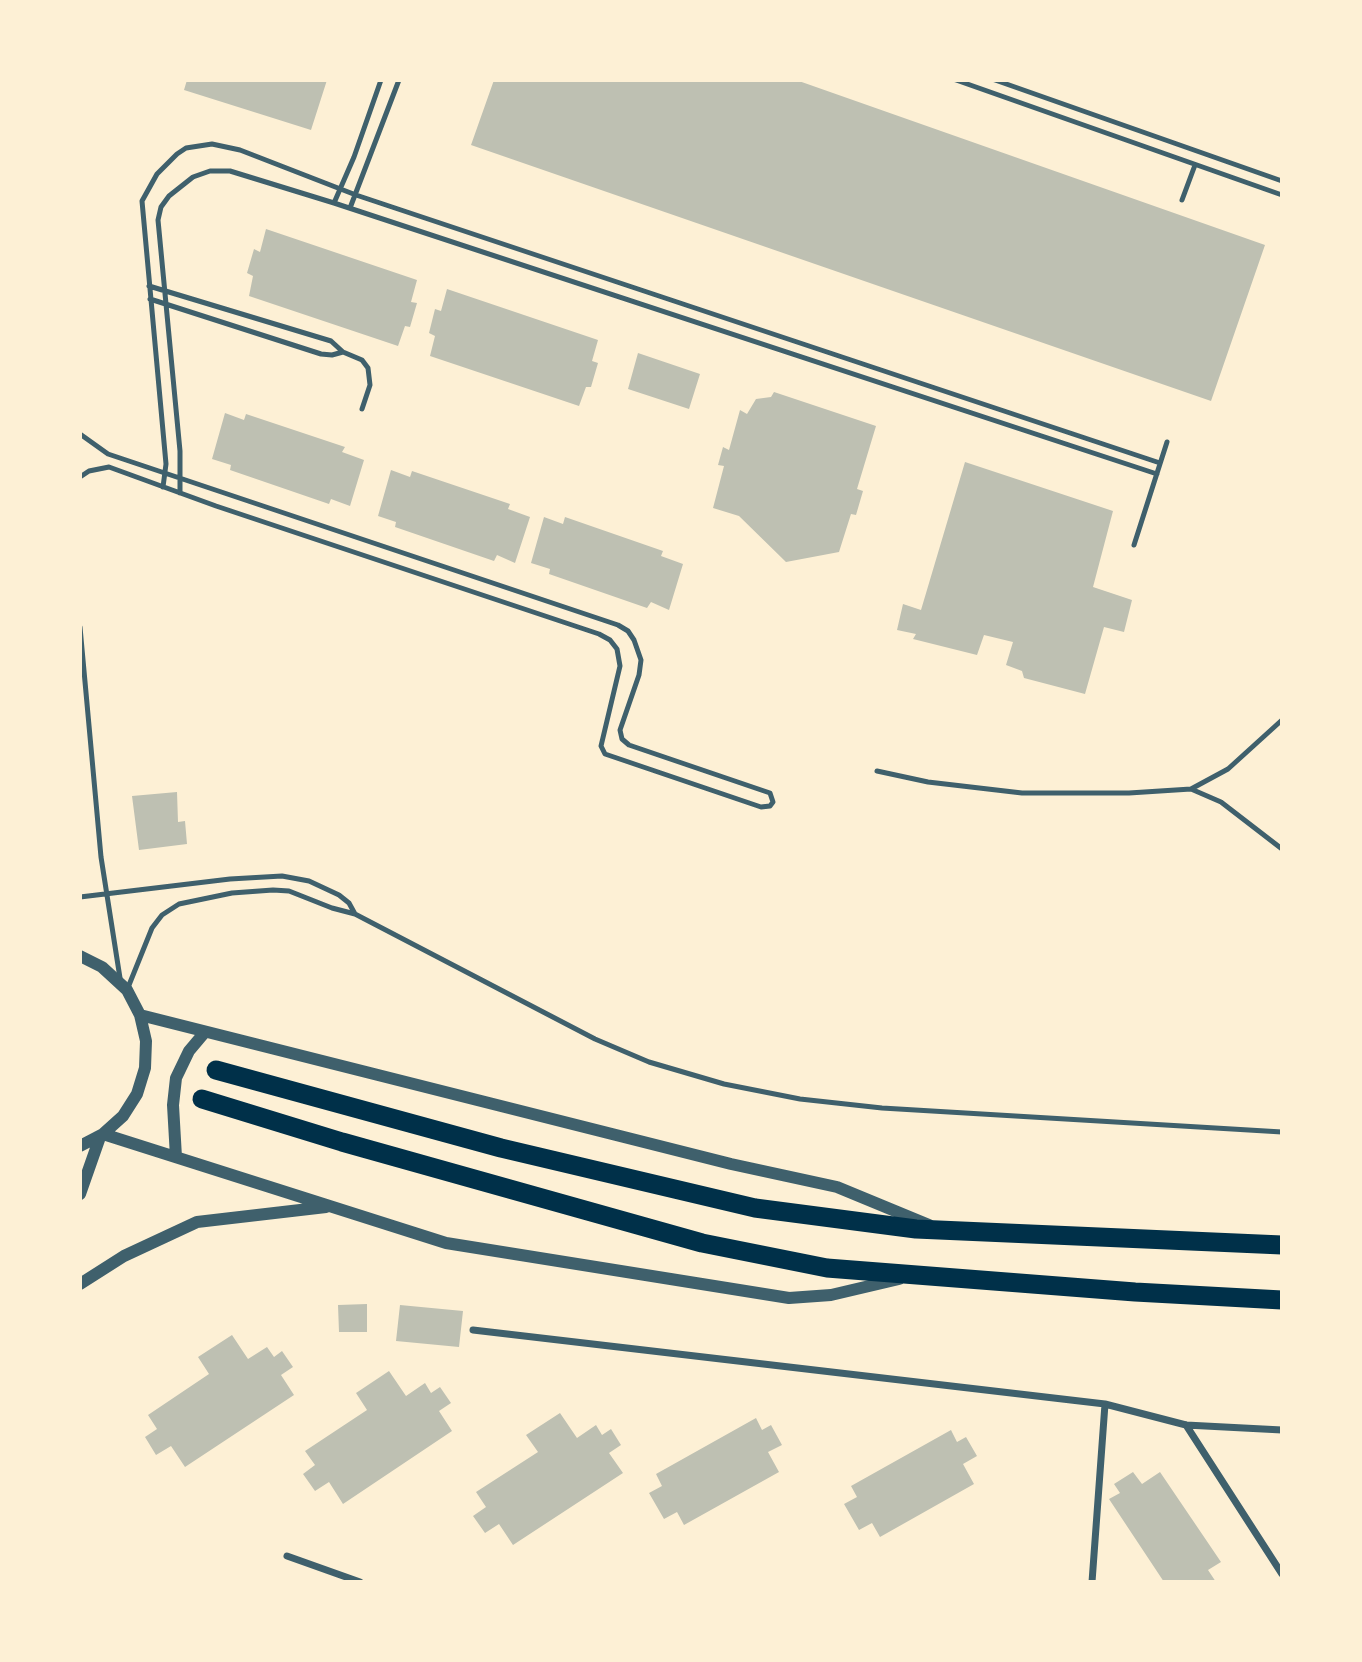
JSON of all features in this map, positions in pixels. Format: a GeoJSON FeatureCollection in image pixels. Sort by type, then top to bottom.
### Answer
{"type":"FeatureCollection","features":[{"type":"Feature","properties":{"kind":"highway"},"geometry":{"type":"LineString","coordinates":[[216,1069],[501,1148],[755,1208],[916,1229],[1282,1245]]}},
{"type":"Feature","properties":{"kind":"highway"},"geometry":{"type":"LineString","coordinates":[[202,1099],[342,1142],[702,1243],[827,1268],[1135,1292],[1282,1300]]}},
{"type":"Feature","properties":{"kind":"street"},"geometry":{"type":"LineString","coordinates":[[80,956],[102,967],[124,987],[140,1015],[146,1041],[145,1068],[137,1094],[123,1116],[102,1135],[80,1146]]}},
{"type":"Feature","properties":{"kind":"street"},"geometry":{"type":"LineString","coordinates":[[140,1015],[731,1164],[837,1186],[942,1230]]}},
{"type":"Feature","properties":{"kind":"street"},"geometry":{"type":"LineString","coordinates":[[176,1157],[173,1105],[176,1079],[188,1051],[205,1032]]}},
{"type":"Feature","properties":{"kind":"street"},"geometry":{"type":"LineString","coordinates":[[102,1135],[446,1243],[789,1298],[831,1294],[919,1275]]}},
{"type":"Feature","properties":{"kind":"street"},"geometry":{"type":"LineString","coordinates":[[80,1194],[102,1135]]}},
{"type":"Feature","properties":{"kind":"street"},"geometry":{"type":"LineString","coordinates":[[80,1284],[124,1256],[197,1222],[332,1207]]}},
{"type":"Feature","properties":{"kind":"street"},"geometry":{"type":"LineString","coordinates":[[473,1330],[1105,1404],[1186,1425],[1282,1430]]}},
{"type":"Feature","properties":{"kind":"street"},"geometry":{"type":"LineString","coordinates":[[1092,1581],[1105,1404]]}},
{"type":"Feature","properties":{"kind":"street"},"geometry":{"type":"LineString","coordinates":[[1186,1425],[1282,1574]]}},
{"type":"Feature","properties":{"kind":"street"},"geometry":{"type":"LineString","coordinates":[[287,1556],[360,1581]]}},
{"type":"Feature","properties":{"kind":"lane"},"geometry":{"type":"LineString","coordinates":[[334,203],[354,157],[381,80]]}},
{"type":"Feature","properties":{"kind":"lane"},"geometry":{"type":"LineString","coordinates":[[350,208],[399,80]]}},
{"type":"Feature","properties":{"kind":"lane"},"geometry":{"type":"LineString","coordinates":[[956,80],[1282,195]]}},
{"type":"Feature","properties":{"kind":"lane"},"geometry":{"type":"LineString","coordinates":[[995,80],[1282,181]]}},
{"type":"Feature","properties":{"kind":"lane"},"geometry":{"type":"LineString","coordinates":[[163,487],[165,473],[142,201],[157,174],[186,148],[212,144],[240,150],[356,195],[1160,463]]}},
{"type":"Feature","properties":{"kind":"lane"},"geometry":{"type":"LineString","coordinates":[[1182,200],[1195,165]]}},
{"type":"Feature","properties":{"kind":"lane"},"geometry":{"type":"LineString","coordinates":[[180,493],[158,220],[161,207],[169,196],[193,177],[210,171],[230,171],[350,208],[1157,474]]}},
{"type":"Feature","properties":{"kind":"lane"},"geometry":{"type":"LineString","coordinates":[[149,286],[331,341],[343,352],[362,360],[368,368],[370,385],[362,409]]}},
{"type":"Feature","properties":{"kind":"lane"},"geometry":{"type":"LineString","coordinates":[[150,299],[321,354],[343,352]]}},
{"type":"Feature","properties":{"kind":"lane"},"geometry":{"type":"LineString","coordinates":[[80,434],[108,454],[618,625],[628,631],[634,640],[641,660],[639,675],[620,730],[622,739],[629,745],[770,793],[774,802],[770,806],[761,807],[605,754],[601,746],[620,666],[617,649],[610,640],[598,634],[109,467],[89,471],[80,477]]}},
{"type":"Feature","properties":{"kind":"lane"},"geometry":{"type":"LineString","coordinates":[[1134,545],[1167,442]]}},
{"type":"Feature","properties":{"kind":"lane"},"geometry":{"type":"LineString","coordinates":[[80,627],[101,857],[124,987]]}},
{"type":"Feature","properties":{"kind":"lane"},"geometry":{"type":"LineString","coordinates":[[1191,789],[1228,769],[1282,720]]}},
{"type":"Feature","properties":{"kind":"lane"},"geometry":{"type":"LineString","coordinates":[[877,771],[928,782],[1022,793],[1129,793],[1191,789],[1231,808],[1282,849]]}},
{"type":"Feature","properties":{"kind":"lane"},"geometry":{"type":"LineString","coordinates":[[80,897],[230,879],[282,876],[309,881],[339,895],[355,914]]}},
{"type":"Feature","properties":{"kind":"lane"},"geometry":{"type":"LineString","coordinates":[[124,987],[152,928],[162,915],[179,904],[232,893],[272,890],[301,895],[355,914],[596,1039],[649,1062],[724,1084],[800,1099],[882,1108],[1282,1132]]}},
{"type":"Feature","properties":{"kind":"building"},"geometry":{"type":"Polygon","coordinates":[[[187,80],[327,80],[311,130],[184,90],[187,80]]]}},
{"type":"Feature","properties":{"kind":"building"},"geometry":{"type":"Polygon","coordinates":[[[494,80],[796,80],[1265,245],[1211,401],[471,145],[494,80]]]}},
{"type":"Feature","properties":{"kind":"building"},"geometry":{"type":"Polygon","coordinates":[[[266,229],[417,280],[411,302],[417,303],[410,327],[405,326],[398,346],[249,296],[253,276],[247,273],[254,249],[260,252],[266,229]]]}},
{"type":"Feature","properties":{"kind":"building"},"geometry":{"type":"Polygon","coordinates":[[[447,289],[598,340],[592,361],[598,363],[591,387],[586,387],[579,406],[430,356],[435,336],[429,333],[435,309],[441,311],[447,289]]]}},
{"type":"Feature","properties":{"kind":"building"},"geometry":{"type":"Polygon","coordinates":[[[638,353],[700,374],[689,409],[628,389],[638,353]]]}},
{"type":"Feature","properties":{"kind":"building"},"geometry":{"type":"Polygon","coordinates":[[[774,392],[876,426],[857,489],[863,491],[856,515],[851,514],[839,552],[786,562],[739,516],[713,508],[724,466],[718,465],[723,447],[729,450],[740,410],[747,414],[756,399],[771,397],[774,392]]]}},
{"type":"Feature","properties":{"kind":"building"},"geometry":{"type":"Polygon","coordinates":[[[225,413],[244,420],[246,414],[345,447],[342,452],[364,460],[350,506],[331,499],[329,504],[230,470],[231,465],[212,459],[225,413]]]}},
{"type":"Feature","properties":{"kind":"building"},"geometry":{"type":"Polygon","coordinates":[[[965,462],[1113,511],[1093,587],[1132,600],[1124,632],[1104,627],[1085,694],[1024,678],[1022,671],[1006,665],[1013,642],[984,635],[977,655],[913,639],[916,634],[897,630],[903,604],[921,610],[965,462]]]}},
{"type":"Feature","properties":{"kind":"building"},"geometry":{"type":"Polygon","coordinates":[[[391,470],[410,477],[412,471],[510,504],[508,509],[530,517],[515,563],[497,555],[494,561],[395,527],[396,522],[378,516],[391,470]]]}},
{"type":"Feature","properties":{"kind":"building"},"geometry":{"type":"Polygon","coordinates":[[[544,517],[563,524],[565,517],[663,551],[661,556],[683,564],[669,610],[651,602],[647,608],[549,574],[550,569],[531,563],[544,517]]]}},
{"type":"Feature","properties":{"kind":"building"},"geometry":{"type":"Polygon","coordinates":[[[177,792],[178,822],[185,821],[187,844],[139,850],[132,796],[177,792]]]}},
{"type":"Feature","properties":{"kind":"building"},"geometry":{"type":"Polygon","coordinates":[[[367,1304],[367,1332],[339,1332],[338,1305],[367,1304]]]}},
{"type":"Feature","properties":{"kind":"building"},"geometry":{"type":"Polygon","coordinates":[[[400,1305],[463,1311],[459,1347],[396,1341],[400,1305]]]}},
{"type":"Feature","properties":{"kind":"building"},"geometry":{"type":"Polygon","coordinates":[[[232,1335],[248,1359],[267,1347],[274,1357],[282,1351],[293,1367],[281,1375],[294,1395],[185,1467],[171,1446],[156,1455],[145,1437],[157,1429],[148,1415],[209,1374],[198,1357],[232,1335]]]}},
{"type":"Feature","properties":{"kind":"building"},"geometry":{"type":"Polygon","coordinates":[[[389,1371],[406,1396],[425,1383],[431,1393],[440,1387],[451,1403],[439,1411],[452,1431],[343,1504],[329,1482],[315,1491],[303,1474],[315,1465],[305,1451],[367,1410],[356,1393],[389,1371]]]}},
{"type":"Feature","properties":{"kind":"building"},"geometry":{"type":"Polygon","coordinates":[[[560,1413],[577,1438],[596,1425],[602,1435],[611,1429],[621,1445],[609,1453],[623,1473],[513,1545],[499,1524],[485,1533],[473,1516],[486,1507],[476,1492],[538,1452],[526,1435],[560,1413]]]}},
{"type":"Feature","properties":{"kind":"building"},"geometry":{"type":"Polygon","coordinates":[[[756,1418],[762,1430],[771,1425],[782,1445],[768,1452],[779,1472],[684,1525],[677,1512],[664,1519],[649,1493],[662,1486],[656,1474],[756,1418]]]}},
{"type":"Feature","properties":{"kind":"building"},"geometry":{"type":"Polygon","coordinates":[[[951,1430],[957,1442],[966,1437],[977,1456],[963,1464],[974,1484],[880,1537],[872,1523],[859,1530],[844,1504],[857,1497],[851,1486],[951,1430]]]}},
{"type":"Feature","properties":{"kind":"building"},"geometry":{"type":"Polygon","coordinates":[[[1133,1472],[1142,1484],[1160,1472],[1221,1562],[1208,1570],[1216,1582],[1164,1582],[1109,1499],[1120,1493],[1114,1484],[1133,1472]]]}}]}
